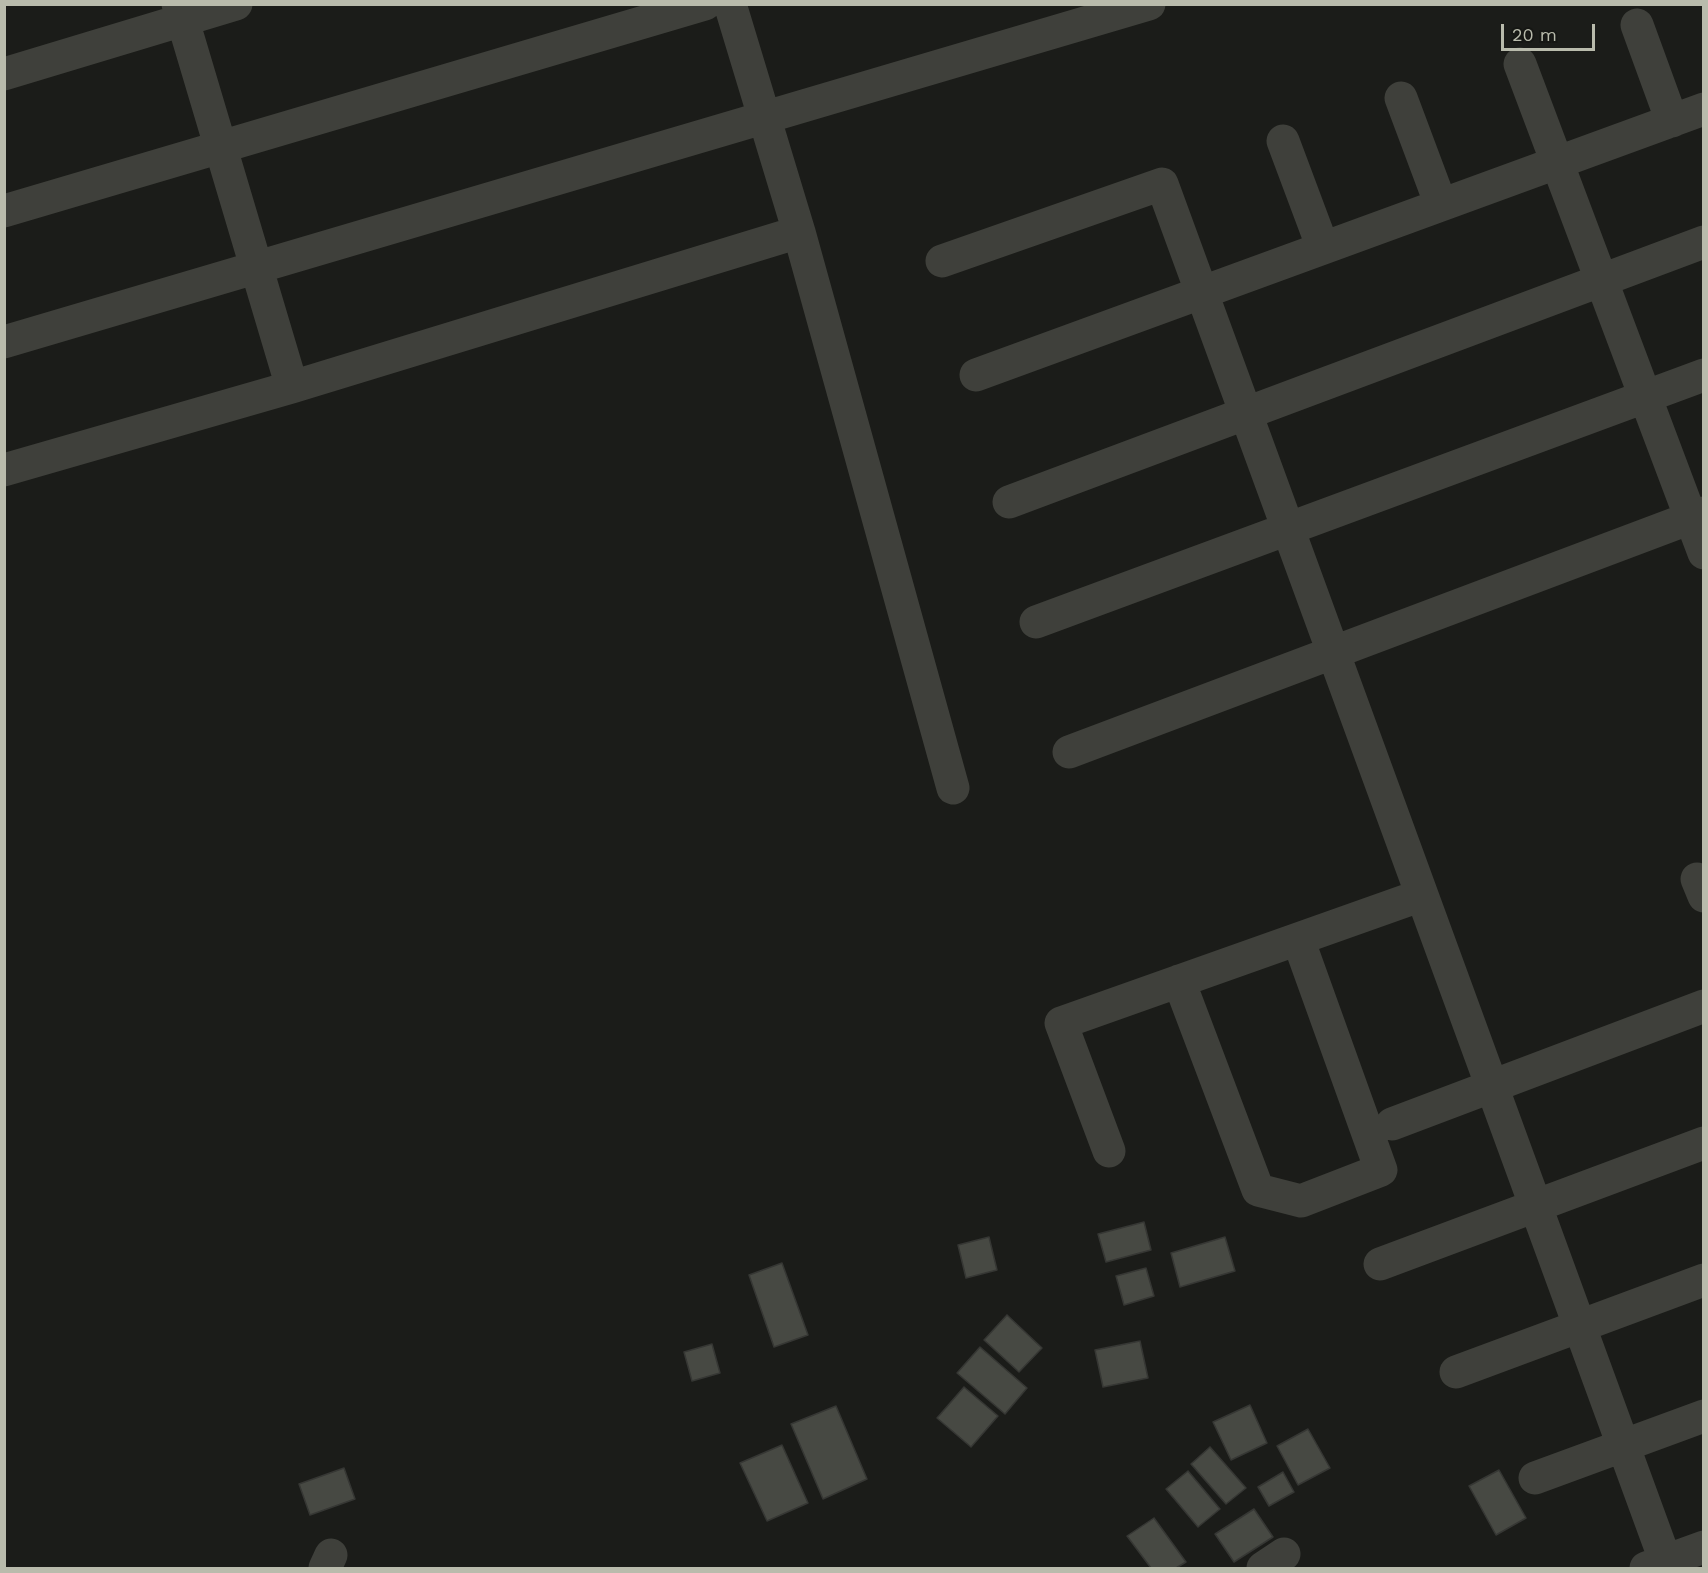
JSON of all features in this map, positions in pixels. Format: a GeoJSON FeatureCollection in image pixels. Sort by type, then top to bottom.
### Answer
{"type":"FeatureCollection","features":[{"type":"Feature","properties":{"kind":"street"},"geometry":{"type":"LineString","coordinates":[[4,75],[180,12],[236,4]]}},
{"type":"Feature","properties":{"kind":"street"},"geometry":{"type":"LineString","coordinates":[[4,211],[705,4]]}},
{"type":"Feature","properties":{"kind":"street"},"geometry":{"type":"LineString","coordinates":[[730,4],[800,232],[953,788]]}},
{"type":"Feature","properties":{"kind":"street"},"geometry":{"type":"LineString","coordinates":[[4,342],[1149,4]]}},
{"type":"Feature","properties":{"kind":"street"},"geometry":{"type":"LineString","coordinates":[[180,12],[292,387]]}},
{"type":"Feature","properties":{"kind":"street"},"geometry":{"type":"LineString","coordinates":[[1637,25],[1672,121]]}},
{"type":"Feature","properties":{"kind":"street"},"geometry":{"type":"LineString","coordinates":[[1520,64],[1645,397],[1697,516],[1704,553]]}},
{"type":"Feature","properties":{"kind":"street"},"geometry":{"type":"LineString","coordinates":[[1401,98],[1441,206]]}},
{"type":"Feature","properties":{"kind":"street"},"geometry":{"type":"LineString","coordinates":[[976,375],[1704,109]]}},
{"type":"Feature","properties":{"kind":"street"},"geometry":{"type":"LineString","coordinates":[[1283,141],[1323,248]]}},
{"type":"Feature","properties":{"kind":"street"},"geometry":{"type":"LineString","coordinates":[[942,261],[1162,184],[1623,1445],[1659,1566],[1704,1547]]}},
{"type":"Feature","properties":{"kind":"street"},"geometry":{"type":"LineString","coordinates":[[4,470],[292,387],[800,232]]}},
{"type":"Feature","properties":{"kind":"street"},"geometry":{"type":"LineString","coordinates":[[1009,502],[1704,242]]}},
{"type":"Feature","properties":{"kind":"street"},"geometry":{"type":"LineString","coordinates":[[1036,622],[1704,375]]}},
{"type":"Feature","properties":{"kind":"street"},"geometry":{"type":"LineString","coordinates":[[1069,752],[1697,516]]}},
{"type":"Feature","properties":{"kind":"street"},"geometry":{"type":"LineString","coordinates":[[1109,1151],[1061,1023],[1422,895]]}},
{"type":"Feature","properties":{"kind":"street"},"geometry":{"type":"LineString","coordinates":[[1179,981],[1258,1190],[1301,1201],[1381,1170],[1298,939]]}},
{"type":"Feature","properties":{"kind":"street"},"geometry":{"type":"LineString","coordinates":[[1392,1124],[1704,1006]]}},
{"type":"Feature","properties":{"kind":"street"},"geometry":{"type":"LineString","coordinates":[[1380,1264],[1704,1143]]}},
{"type":"Feature","properties":{"kind":"street"},"geometry":{"type":"LineString","coordinates":[[1456,1372],[1704,1280]]}},
{"type":"Feature","properties":{"kind":"street"},"geometry":{"type":"LineString","coordinates":[[1535,1478],[1704,1416]]}},
{"type":"Feature","properties":{"kind":"building"},"geometry":{"type":"Polygon","coordinates":[[[1144,1222],[1151,1250],[1106,1262],[1098,1234],[1144,1222]]]}},
{"type":"Feature","properties":{"kind":"building"},"geometry":{"type":"Polygon","coordinates":[[[989,1237],[997,1270],[966,1278],[958,1245],[989,1237]]]}},
{"type":"Feature","properties":{"kind":"building"},"geometry":{"type":"Polygon","coordinates":[[[1225,1237],[1235,1271],[1180,1287],[1171,1253],[1225,1237]]]}},
{"type":"Feature","properties":{"kind":"building"},"geometry":{"type":"Polygon","coordinates":[[[782,1263],[808,1335],[774,1347],[749,1275],[782,1263]]]}},
{"type":"Feature","properties":{"kind":"building"},"geometry":{"type":"Polygon","coordinates":[[[1146,1268],[1154,1296],[1124,1305],[1116,1276],[1146,1268]]]}},
{"type":"Feature","properties":{"kind":"building"},"geometry":{"type":"Polygon","coordinates":[[[1007,1315],[1042,1348],[1019,1372],[984,1340],[1007,1315]]]}},
{"type":"Feature","properties":{"kind":"building"},"geometry":{"type":"Polygon","coordinates":[[[1140,1341],[1148,1378],[1103,1387],[1095,1350],[1140,1341]]]}},
{"type":"Feature","properties":{"kind":"building"},"geometry":{"type":"Polygon","coordinates":[[[712,1344],[720,1373],[692,1381],[684,1352],[712,1344]]]}},
{"type":"Feature","properties":{"kind":"building"},"geometry":{"type":"Polygon","coordinates":[[[980,1347],[1027,1388],[1005,1414],[957,1373],[980,1347]]]}},
{"type":"Feature","properties":{"kind":"building"},"geometry":{"type":"Polygon","coordinates":[[[964,1387],[998,1416],[971,1447],[937,1418],[964,1387]]]}},
{"type":"Feature","properties":{"kind":"building"},"geometry":{"type":"Polygon","coordinates":[[[1250,1405],[1267,1443],[1231,1460],[1213,1422],[1250,1405]]]}},
{"type":"Feature","properties":{"kind":"building"},"geometry":{"type":"Polygon","coordinates":[[[836,1406],[867,1479],[823,1499],[791,1424],[836,1406]]]}},
{"type":"Feature","properties":{"kind":"building"},"geometry":{"type":"Polygon","coordinates":[[[1308,1429],[1330,1468],[1298,1485],[1277,1446],[1308,1429]]]}},
{"type":"Feature","properties":{"kind":"building"},"geometry":{"type":"Polygon","coordinates":[[[782,1445],[808,1503],[767,1521],[740,1463],[782,1445]]]}},
{"type":"Feature","properties":{"kind":"building"},"geometry":{"type":"Polygon","coordinates":[[[1210,1447],[1246,1488],[1226,1504],[1191,1464],[1210,1447]]]}},
{"type":"Feature","properties":{"kind":"building"},"geometry":{"type":"Polygon","coordinates":[[[344,1468],[355,1499],[310,1515],[299,1484],[344,1468]]]}},
{"type":"Feature","properties":{"kind":"building"},"geometry":{"type":"Polygon","coordinates":[[[1499,1470],[1526,1518],[1496,1535],[1469,1486],[1499,1470]]]}},
{"type":"Feature","properties":{"kind":"building"},"geometry":{"type":"Polygon","coordinates":[[[1188,1471],[1220,1509],[1198,1527],[1166,1489],[1188,1471]]]}},
{"type":"Feature","properties":{"kind":"building"},"geometry":{"type":"Polygon","coordinates":[[[1283,1472],[1294,1492],[1269,1506],[1258,1487],[1283,1472]]]}},
{"type":"Feature","properties":{"kind":"building"},"geometry":{"type":"Polygon","coordinates":[[[1254,1509],[1273,1537],[1234,1562],[1215,1534],[1254,1509]]]}},
{"type":"Feature","properties":{"kind":"building"},"geometry":{"type":"Polygon","coordinates":[[[1154,1518],[1186,1562],[1176,1568],[1151,1568],[1127,1536],[1154,1518]]]}}]}
